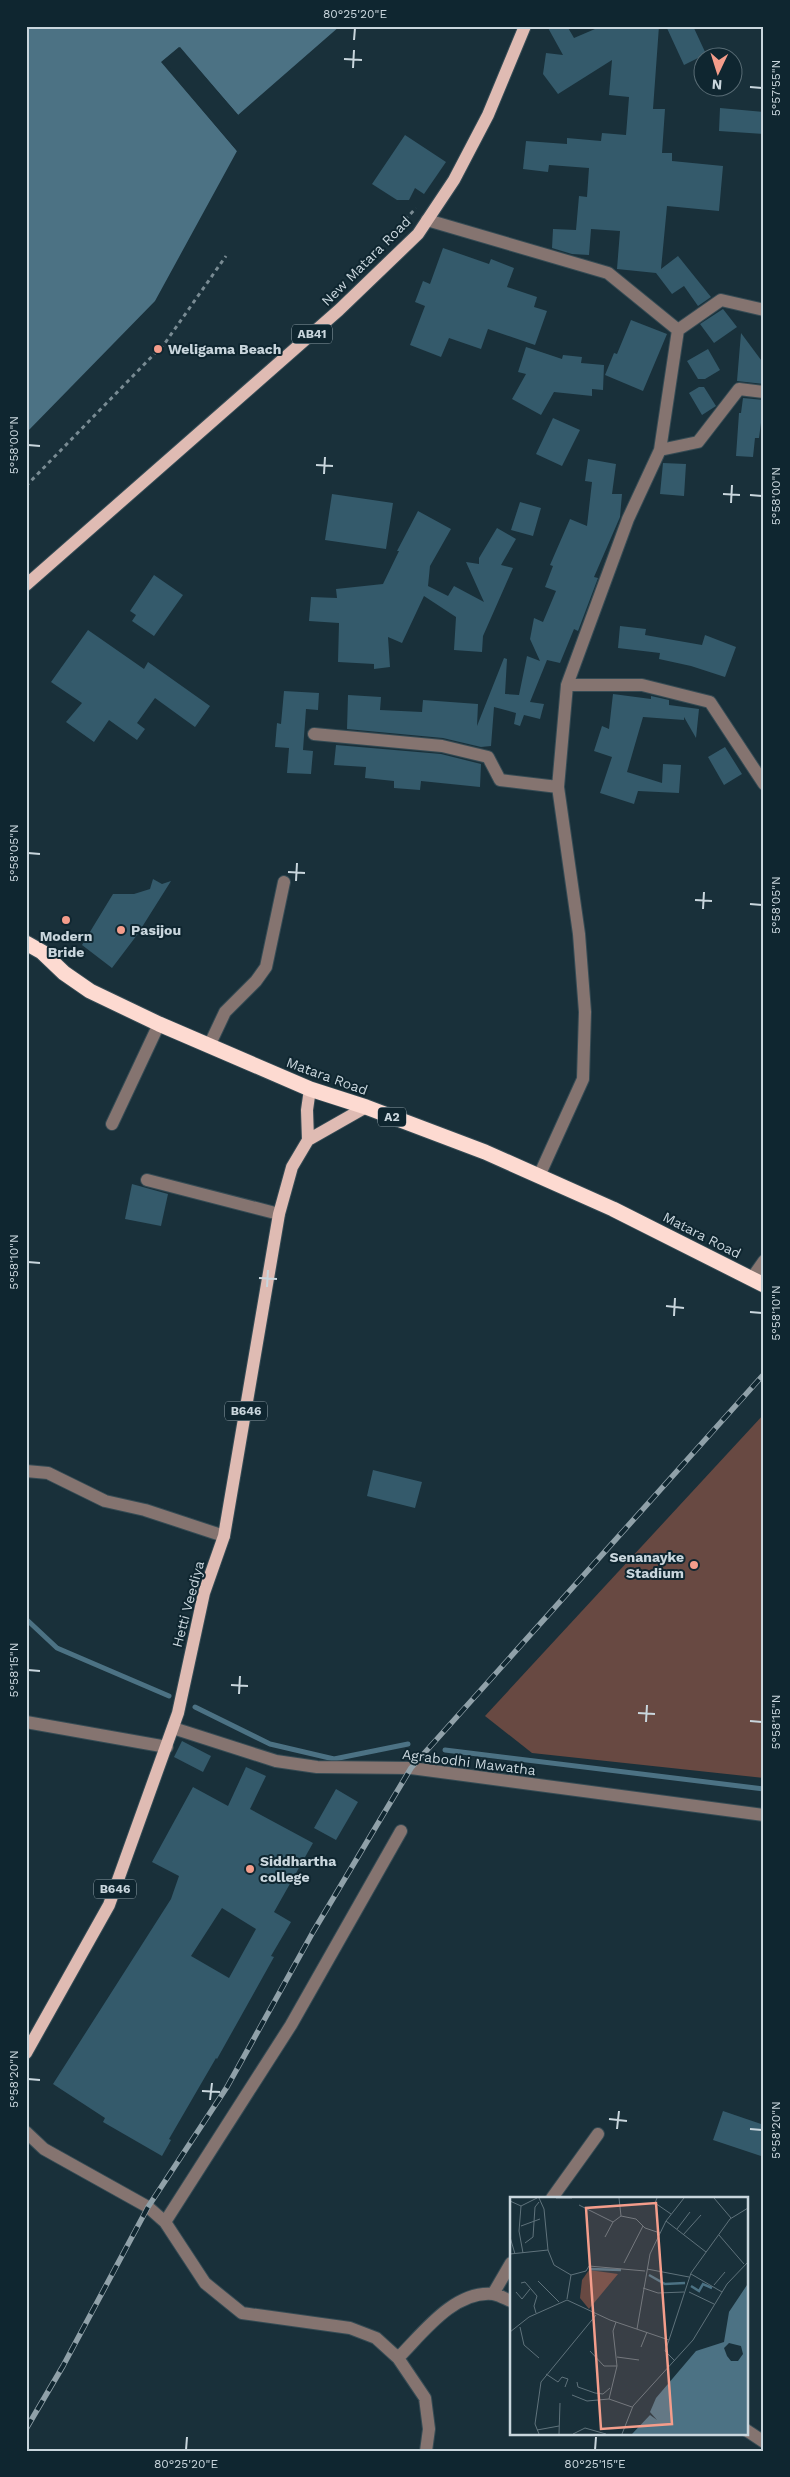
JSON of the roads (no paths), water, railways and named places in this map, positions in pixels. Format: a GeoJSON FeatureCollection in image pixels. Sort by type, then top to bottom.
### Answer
{"type":"FeatureCollection","features":[{"type":"Feature","properties":{"kind":"highway","name":"Matara Road"},"geometry":{"type":"LineString","coordinates":[[26,943],[42,952],[64,972],[90,991],[158,1024],[310,1089],[366,1107],[485,1152],[687,1244],[758,1282]]}},
{"type":"Feature","properties":{"kind":"main road","name":"New Matara Road"},"geometry":{"type":"LineString","coordinates":[[26,585],[339,310],[418,234],[454,180],[488,115],[524,26]]}},
{"type":"Feature","properties":{"kind":"main road"},"geometry":{"type":"LineString","coordinates":[[308,1140],[307,1110],[310,1089]]}},
{"type":"Feature","properties":{"kind":"main road","name":"Hetti Veediya"},"geometry":{"type":"LineString","coordinates":[[26,2053],[109,1905],[174,1728],[204,1593],[224,1536],[280,1214],[292,1167],[308,1140],[366,1107]]}},
{"type":"Feature","properties":{"kind":"street"},"geometry":{"type":"LineString","coordinates":[[427,220],[608,273],[678,330]]}},
{"type":"Feature","properties":{"kind":"street"},"geometry":{"type":"LineString","coordinates":[[539,1176],[583,1079],[585,1012],[579,934],[558,787],[567,685],[628,519],[660,450],[678,330],[722,300],[764,310]]}},
{"type":"Feature","properties":{"kind":"street"},"geometry":{"type":"LineString","coordinates":[[660,450],[698,442],[739,389],[764,392]]}},
{"type":"Feature","properties":{"kind":"street"},"geometry":{"type":"LineString","coordinates":[[567,685],[642,685],[710,702],[764,784]]}},
{"type":"Feature","properties":{"kind":"street"},"geometry":{"type":"LineString","coordinates":[[314,734],[442,746],[488,757],[500,780],[558,787]]}},
{"type":"Feature","properties":{"kind":"street"},"geometry":{"type":"LineString","coordinates":[[208,1046],[225,1012],[256,982],[266,967],[284,882]]}},
{"type":"Feature","properties":{"kind":"street"},"geometry":{"type":"LineString","coordinates":[[112,1124],[158,1024]]}},
{"type":"Feature","properties":{"kind":"street"},"geometry":{"type":"LineString","coordinates":[[147,1180],[280,1214]]}},
{"type":"Feature","properties":{"kind":"street"},"geometry":{"type":"LineString","coordinates":[[758,1282],[764,1261]]}},
{"type":"Feature","properties":{"kind":"street"},"geometry":{"type":"LineString","coordinates":[[26,1471],[48,1473],[105,1501],[144,1510],[224,1536]]}},
{"type":"Feature","properties":{"kind":"street"},"geometry":{"type":"LineString","coordinates":[[26,1722],[167,1747]]}},
{"type":"Feature","properties":{"kind":"street","name":"Agrabodhi Mawatha"},"geometry":{"type":"LineString","coordinates":[[174,1728],[276,1761],[317,1767],[411,1768],[764,1815]]}},
{"type":"Feature","properties":{"kind":"street"},"geometry":{"type":"LineString","coordinates":[[165,2222],[291,2025],[401,1831]]}},
{"type":"Feature","properties":{"kind":"street"},"geometry":{"type":"LineString","coordinates":[[26,2132],[44,2149]]}},
{"type":"Feature","properties":{"kind":"street"},"geometry":{"type":"LineString","coordinates":[[553,2197],[598,2134]]}},
{"type":"Feature","properties":{"kind":"street"},"geometry":{"type":"LineString","coordinates":[[26,2144],[44,2149],[148,2207],[165,2222],[205,2283],[242,2313],[350,2328],[376,2338],[398,2358],[425,2398],[429,2429],[426,2451]]}},
{"type":"Feature","properties":{"kind":"street"},"geometry":{"type":"LineString","coordinates":[[492,2294],[510,2266]]}},
{"type":"Feature","properties":{"kind":"street"},"geometry":{"type":"LineString","coordinates":[[398,2358],[441,2314],[463,2299],[492,2294],[510,2301]]}},
{"type":"Feature","properties":{"kind":"street"},"geometry":{"type":"LineString","coordinates":[[748,2431],[764,2442]]}},
{"type":"Feature","properties":{"kind":"water"},"geometry":{"type":"Polygon","coordinates":[[[26,26],[340,26],[238,115],[180,47],[162,62],[237,151],[155,301],[26,433],[26,26]]]}},
{"type":"Feature","properties":{"kind":"waterway"},"geometry":{"type":"LineString","coordinates":[[26,1619],[57,1648],[169,1696]]}},
{"type":"Feature","properties":{"kind":"waterway"},"geometry":{"type":"LineString","coordinates":[[195,1707],[270,1744],[334,1759],[408,1744]]}},
{"type":"Feature","properties":{"kind":"waterway"},"geometry":{"type":"LineString","coordinates":[[445,1750],[764,1789]]}},
{"type":"Feature","properties":{"kind":"railway"},"geometry":{"type":"LineString","coordinates":[[26,2429],[63,2366],[148,2207],[227,2087],[313,1932],[411,1768],[764,1374]]}},
{"type":"Feature","properties":{"kind":"place","name":"Weligama Beach"},"geometry":{"type":"Point","coordinates":[158,349]}},
{"type":"Feature","properties":{"kind":"place","name":"Modern Bride"},"geometry":{"type":"Point","coordinates":[66,920]}},
{"type":"Feature","properties":{"kind":"place","name":"Pasijou"},"geometry":{"type":"Point","coordinates":[121,930]}},
{"type":"Feature","properties":{"kind":"place","name":"Senanayke Stadium"},"geometry":{"type":"Point","coordinates":[694,1565]}},
{"type":"Feature","properties":{"kind":"place","name":"Siddhartha college"},"geometry":{"type":"Point","coordinates":[250,1869]}}]}
